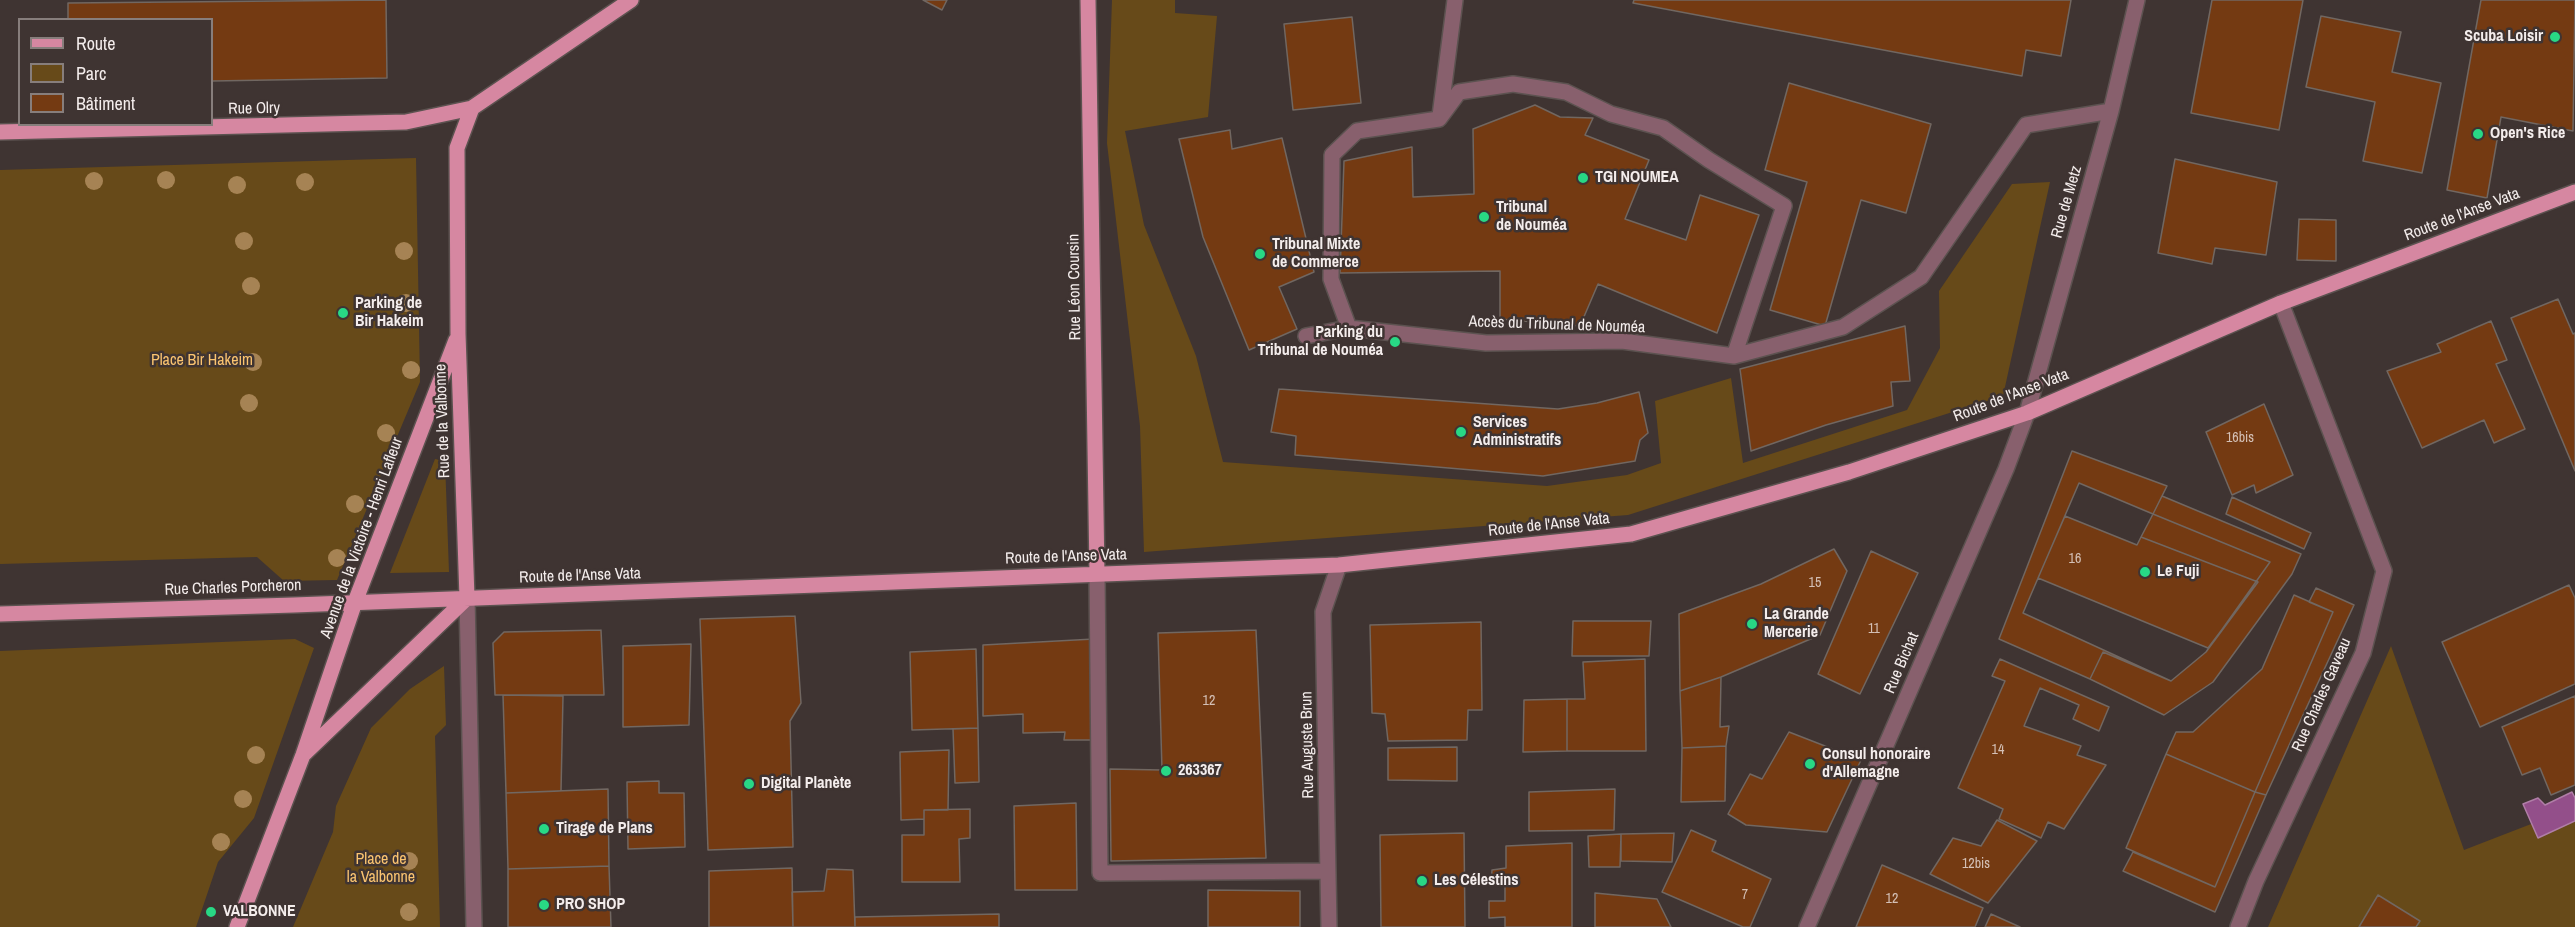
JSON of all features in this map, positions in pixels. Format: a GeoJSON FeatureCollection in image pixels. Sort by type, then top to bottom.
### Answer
{"type":"FeatureCollection","features":[{"type":"Feature","properties":{"kind":"main road"},"geometry":{"type":"LineString","coordinates":[[472,108],[631,0]]}},
{"type":"Feature","properties":{"kind":"main road","name":"Rue Léon Coursin"},"geometry":{"type":"LineString","coordinates":[[1088,0],[1097,574]]}},
{"type":"Feature","properties":{"kind":"main road","name":"Rue Olry"},"geometry":{"type":"LineString","coordinates":[[0,132],[406,122],[472,108]]}},
{"type":"Feature","properties":{"kind":"main road","name":"Rue de la Valbonne"},"geometry":{"type":"LineString","coordinates":[[467,598],[458,334],[457,148],[472,108]]}},
{"type":"Feature","properties":{"kind":"main road","name":"Route de l'Anse Vata"},"geometry":{"type":"LineString","coordinates":[[467,598],[1339,565],[1631,534],[1849,472],[2027,413],[2281,303],[2575,192]]}},
{"type":"Feature","properties":{"kind":"main road","name":"Avenue de la Victoire - Henri Lafleur"},"geometry":{"type":"LineString","coordinates":[[237,927],[303,755],[355,603],[458,334]]}},
{"type":"Feature","properties":{"kind":"main road","name":"Avenue de la Victoire - Henri Lafleur"},"geometry":{"type":"LineString","coordinates":[[303,755],[467,598]]}},
{"type":"Feature","properties":{"kind":"main road","name":"Rue Charles Porcheron"},"geometry":{"type":"LineString","coordinates":[[0,614],[467,598]]}},
{"type":"Feature","properties":{"kind":"street"},"geometry":{"type":"LineString","coordinates":[[1439,119],[1455,0]]}},
{"type":"Feature","properties":{"kind":"street","name":"Rue de Metz"},"geometry":{"type":"LineString","coordinates":[[2027,413],[2111,111],[2137,0]]}},
{"type":"Feature","properties":{"kind":"street"},"geometry":{"type":"LineString","coordinates":[[1349,328],[1331,279],[1332,155],[1357,131],[1439,119],[1459,92],[1513,84],[1566,92],[1611,114],[1663,128],[1709,160],[1784,206],[1734,356]]}},
{"type":"Feature","properties":{"kind":"street","name":"Accès du Tribunal de Nouméa"},"geometry":{"type":"LineString","coordinates":[[1306,336],[1349,328],[1486,343],[1622,341],[1734,356],[1843,327],[1921,276],[2026,125],[2111,111]]}},
{"type":"Feature","properties":{"kind":"street","name":"Rue Charles Gaveau"},"geometry":{"type":"LineString","coordinates":[[2238,927],[2256,881],[2363,653],[2384,571],[2281,303]]}},
{"type":"Feature","properties":{"kind":"street","name":"Rue Bichat"},"geometry":{"type":"LineString","coordinates":[[1807,927],[2001,480],[2027,413]]}},
{"type":"Feature","properties":{"kind":"street","name":"Rue Auguste Brun"},"geometry":{"type":"LineString","coordinates":[[1329,927],[1323,612],[1339,565]]}},
{"type":"Feature","properties":{"kind":"street"},"geometry":{"type":"LineString","coordinates":[[1097,574],[1100,873],[1328,871]]}},
{"type":"Feature","properties":{"kind":"street","name":"Rue de la Valbonne"},"geometry":{"type":"LineString","coordinates":[[467,598],[474,927]]}},
{"type":"Feature","properties":{"kind":"green space"},"geometry":{"type":"Polygon","coordinates":[[[1112,0],[1175,0],[1175,13],[1217,16],[1208,117],[1125,131],[1144,225],[1196,356],[1223,462],[1547,486],[1627,475],[1661,463],[1655,401],[1731,378],[1743,463],[1907,410],[1940,348],[1939,291],[2012,184],[2050,182],[2003,396],[1628,515],[1144,552],[1140,426],[1107,143],[1112,0]]]}},
{"type":"Feature","properties":{"kind":"green space","name":"Place Bir Hakeim"},"geometry":{"type":"Polygon","coordinates":[[[416,158],[420,382],[337,580],[284,581],[257,557],[0,564],[0,170],[416,158]]]}},
{"type":"Feature","properties":{"kind":"green space"},"geometry":{"type":"Polygon","coordinates":[[[435,459],[445,461],[449,572],[390,573],[435,459]]]}},
{"type":"Feature","properties":{"kind":"green space"},"geometry":{"type":"Polygon","coordinates":[[[295,639],[314,648],[254,818],[218,862],[196,927],[0,927],[0,651],[295,639]]]}},
{"type":"Feature","properties":{"kind":"green space"},"geometry":{"type":"Polygon","coordinates":[[[2391,646],[2464,850],[2575,807],[2575,927],[2268,927],[2391,646]]]}},
{"type":"Feature","properties":{"kind":"green space","name":"Place de la Valbonne"},"geometry":{"type":"Polygon","coordinates":[[[444,666],[446,725],[435,736],[440,927],[293,927],[333,832],[336,806],[371,728],[410,689],[444,666]]]}},
{"type":"Feature","properties":{"kind":"shaded area"},"geometry":{"type":"Polygon","coordinates":[[[2572,792],[2575,798],[2575,821],[2538,838],[2523,804],[2538,798],[2545,805],[2572,792]]]}},
{"type":"Feature","properties":{"kind":"building"},"geometry":{"type":"Polygon","coordinates":[[[386,0],[387,78],[213,81],[213,18],[68,18],[68,3],[386,0]]]}},
{"type":"Feature","properties":{"kind":"building"},"geometry":{"type":"Polygon","coordinates":[[[923,0],[947,0],[942,10],[923,0]]]}},
{"type":"Feature","properties":{"kind":"building"},"geometry":{"type":"Polygon","coordinates":[[[1634,0],[2071,0],[2061,56],[2026,50],[2022,76],[1633,3],[1634,0]]]}},
{"type":"Feature","properties":{"kind":"building"},"geometry":{"type":"Polygon","coordinates":[[[2212,0],[2303,0],[2279,130],[2191,113],[2212,0]]]}},
{"type":"Feature","properties":{"kind":"building"},"geometry":{"type":"Polygon","coordinates":[[[2481,0],[2575,0],[2573,131],[2501,117],[2487,198],[2447,190],[2481,0]]]}},
{"type":"Feature","properties":{"kind":"building"},"geometry":{"type":"Polygon","coordinates":[[[2321,16],[2401,32],[2392,72],[2441,83],[2422,173],[2363,161],[2375,102],[2306,87],[2321,16]]]}},
{"type":"Feature","properties":{"kind":"building"},"geometry":{"type":"Polygon","coordinates":[[[1352,17],[1361,103],[1293,110],[1284,24],[1352,17]]]}},
{"type":"Feature","properties":{"kind":"building"},"geometry":{"type":"Polygon","coordinates":[[[1789,83],[1931,124],[1906,213],[1861,200],[1825,326],[1770,310],[1807,182],[1765,170],[1789,83]]]}},
{"type":"Feature","properties":{"kind":"building","name":"Tribunal de Nouméa"},"geometry":{"type":"Polygon","coordinates":[[[1535,105],[1560,117],[1593,118],[1585,135],[1649,160],[1625,219],[1686,240],[1700,195],[1759,215],[1717,333],[1598,284],[1580,326],[1500,319],[1500,271],[1340,273],[1344,161],[1412,147],[1413,197],[1474,194],[1473,129],[1535,105]]]}},
{"type":"Feature","properties":{"kind":"building","name":"Tribunal Mixte de Commerce"},"geometry":{"type":"Polygon","coordinates":[[[1230,130],[1232,149],[1282,138],[1314,272],[1279,287],[1297,329],[1249,350],[1203,237],[1179,139],[1230,130]]]}},
{"type":"Feature","properties":{"kind":"building"},"geometry":{"type":"Polygon","coordinates":[[[2175,159],[2277,182],[2266,255],[2215,248],[2212,264],[2158,253],[2175,159]]]}},
{"type":"Feature","properties":{"kind":"building"},"geometry":{"type":"Polygon","coordinates":[[[2299,219],[2336,220],[2336,261],[2297,260],[2299,219]]]}},
{"type":"Feature","properties":{"kind":"building"},"geometry":{"type":"Polygon","coordinates":[[[2558,299],[2573,334],[2575,333],[2575,471],[2511,318],[2558,299]]]}},
{"type":"Feature","properties":{"kind":"building"},"geometry":{"type":"Polygon","coordinates":[[[2491,321],[2507,360],[2496,364],[2525,429],[2494,443],[2484,420],[2422,448],[2387,371],[2441,352],[2437,344],[2491,321]]]}},
{"type":"Feature","properties":{"kind":"building"},"geometry":{"type":"Polygon","coordinates":[[[1905,326],[1910,381],[1891,382],[1893,406],[1826,425],[1751,451],[1740,369],[1905,326]]]}},
{"type":"Feature","properties":{"kind":"building","name":"Services Administratifs"},"geometry":{"type":"Polygon","coordinates":[[[1279,389],[1558,409],[1597,403],[1639,392],[1648,433],[1640,440],[1635,461],[1543,476],[1295,455],[1296,436],[1271,432],[1279,389]]]}},
{"type":"Feature","properties":{"kind":"building"},"geometry":{"type":"Polygon","coordinates":[[[2264,404],[2293,475],[2256,493],[2254,485],[2232,495],[2206,432],[2264,404]]]}},
{"type":"Feature","properties":{"kind":"building","name":"Le Fuji"},"geometry":{"type":"Polygon","coordinates":[[[2072,451],[2167,486],[2153,514],[2270,562],[2206,652],[2171,681],[2103,652],[2090,679],[1999,639],[2072,451]]]}},
{"type":"Feature","properties":{"kind":"building","name":"Le Fuji"},"geometry":{"type":"Polygon","coordinates":[[[2079,483],[2153,514],[2141,537],[2258,582],[2206,652],[2171,681],[2023,613],[2079,483]]]}},
{"type":"Feature","properties":{"kind":"building","name":"Le Fuji"},"geometry":{"type":"Polygon","coordinates":[[[2162,496],[2301,554],[2292,574],[2213,682],[2164,715],[2090,679],[2103,652],[2171,681],[2206,652],[2270,562],[2153,514],[2162,496]]]}},
{"type":"Feature","properties":{"kind":"building"},"geometry":{"type":"Polygon","coordinates":[[[2232,497],[2311,533],[2304,549],[2226,514],[2232,497]]]}},
{"type":"Feature","properties":{"kind":"building","name":"Le Fuji"},"geometry":{"type":"Polygon","coordinates":[[[2065,516],[2137,545],[2141,537],[2258,582],[2208,648],[2038,578],[2065,516]]]}},
{"type":"Feature","properties":{"kind":"building","name":"La Grande Mercerie"},"geometry":{"type":"Polygon","coordinates":[[[1834,549],[1847,571],[1820,635],[1721,677],[1680,691],[1679,614],[1761,584],[1834,549]]]}},
{"type":"Feature","properties":{"kind":"building"},"geometry":{"type":"Polygon","coordinates":[[[1871,551],[1918,573],[1860,694],[1818,674],[1871,551]]]}},
{"type":"Feature","properties":{"kind":"building"},"geometry":{"type":"Polygon","coordinates":[[[2569,585],[2575,598],[2575,684],[2480,727],[2442,642],[2569,585]]]}},
{"type":"Feature","properties":{"kind":"building"},"geometry":{"type":"Polygon","coordinates":[[[2316,588],[2354,605],[2266,795],[2255,792],[2333,612],[2309,602],[2316,588]]]}},
{"type":"Feature","properties":{"kind":"building"},"geometry":{"type":"Polygon","coordinates":[[[2294,595],[2333,612],[2255,792],[2166,754],[2176,732],[2193,732],[2262,669],[2294,595]]]}},
{"type":"Feature","properties":{"kind":"building","name":"Digital Planète"},"geometry":{"type":"Polygon","coordinates":[[[795,616],[801,703],[790,721],[793,847],[708,850],[700,619],[795,616]]]}},
{"type":"Feature","properties":{"kind":"building"},"geometry":{"type":"Polygon","coordinates":[[[1573,621],[1651,621],[1649,656],[1572,656],[1573,621]]]}},
{"type":"Feature","properties":{"kind":"building"},"geometry":{"type":"Polygon","coordinates":[[[1481,622],[1482,710],[1468,710],[1467,740],[1388,741],[1385,714],[1372,713],[1370,625],[1481,622]]]}},
{"type":"Feature","properties":{"kind":"building"},"geometry":{"type":"Polygon","coordinates":[[[601,630],[604,695],[495,695],[493,643],[504,632],[601,630]]]}},
{"type":"Feature","properties":{"kind":"building"},"geometry":{"type":"Polygon","coordinates":[[[1256,630],[1266,858],[1111,861],[1110,769],[1162,770],[1158,633],[1256,630]]]}},
{"type":"Feature","properties":{"kind":"building"},"geometry":{"type":"Polygon","coordinates":[[[1094,639],[1094,740],[1064,740],[1065,732],[1023,733],[1023,714],[983,716],[983,645],[1094,639]]]}},
{"type":"Feature","properties":{"kind":"building"},"geometry":{"type":"Polygon","coordinates":[[[691,644],[689,725],[623,727],[623,646],[691,644]]]}},
{"type":"Feature","properties":{"kind":"building"},"geometry":{"type":"Polygon","coordinates":[[[976,649],[978,728],[912,730],[910,652],[976,649]]]}},
{"type":"Feature","properties":{"kind":"building"},"geometry":{"type":"Polygon","coordinates":[[[1645,659],[1646,751],[1567,751],[1567,699],[1585,699],[1583,662],[1645,659]]]}},
{"type":"Feature","properties":{"kind":"building"},"geometry":{"type":"Polygon","coordinates":[[[2000,659],[2109,707],[2099,731],[2073,719],[2079,705],[2040,688],[2024,726],[2081,746],[2077,755],[2106,765],[2064,829],[2048,822],[2041,838],[1999,819],[2003,809],[1958,788],[2005,681],[1992,676],[2000,659]]]}},
{"type":"Feature","properties":{"kind":"building"},"geometry":{"type":"Polygon","coordinates":[[[1721,677],[1720,727],[1729,726],[1726,746],[1682,748],[1680,691],[1721,677]]]}},
{"type":"Feature","properties":{"kind":"building"},"geometry":{"type":"Polygon","coordinates":[[[503,695],[563,696],[561,791],[506,793],[503,695]]]}},
{"type":"Feature","properties":{"kind":"building"},"geometry":{"type":"Polygon","coordinates":[[[2575,696],[2575,785],[2551,795],[2540,768],[2522,775],[2502,727],[2575,696]]]}},
{"type":"Feature","properties":{"kind":"building"},"geometry":{"type":"Polygon","coordinates":[[[1567,699],[1567,751],[1523,752],[1524,700],[1567,699]]]}},
{"type":"Feature","properties":{"kind":"building"},"geometry":{"type":"Polygon","coordinates":[[[978,728],[979,782],[955,783],[953,729],[978,728]]]}},
{"type":"Feature","properties":{"kind":"building"},"geometry":{"type":"Polygon","coordinates":[[[1789,732],[1861,760],[1827,832],[1746,825],[1728,814],[1750,774],[1762,779],[1789,732]]]}},
{"type":"Feature","properties":{"kind":"building"},"geometry":{"type":"Polygon","coordinates":[[[1726,746],[1725,801],[1681,802],[1682,748],[1726,746]]]}},
{"type":"Feature","properties":{"kind":"building"},"geometry":{"type":"Polygon","coordinates":[[[1457,747],[1457,781],[1388,780],[1388,748],[1457,747]]]}},
{"type":"Feature","properties":{"kind":"building"},"geometry":{"type":"Polygon","coordinates":[[[949,750],[948,810],[924,810],[924,819],[901,820],[900,752],[949,750]]]}},
{"type":"Feature","properties":{"kind":"building"},"geometry":{"type":"Polygon","coordinates":[[[2166,754],[2255,792],[2215,887],[2126,848],[2166,754]]]}},
{"type":"Feature","properties":{"kind":"building"},"geometry":{"type":"Polygon","coordinates":[[[659,781],[659,793],[684,793],[685,847],[628,849],[627,782],[659,781]]]}},
{"type":"Feature","properties":{"kind":"building"},"geometry":{"type":"Polygon","coordinates":[[[608,789],[609,866],[508,869],[506,793],[608,789]]]}},
{"type":"Feature","properties":{"kind":"building"},"geometry":{"type":"Polygon","coordinates":[[[1615,789],[1614,830],[1529,831],[1529,792],[1615,789]]]}},
{"type":"Feature","properties":{"kind":"building"},"geometry":{"type":"Polygon","coordinates":[[[2255,792],[2266,795],[2215,912],[2123,871],[2133,852],[2215,887],[2255,792]]]}},
{"type":"Feature","properties":{"kind":"building"},"geometry":{"type":"Polygon","coordinates":[[[1076,803],[1077,890],[1015,890],[1014,806],[1076,803]]]}},
{"type":"Feature","properties":{"kind":"building"},"geometry":{"type":"Polygon","coordinates":[[[970,809],[970,838],[959,839],[960,882],[902,882],[902,835],[924,835],[924,810],[970,809]]]}},
{"type":"Feature","properties":{"kind":"building"},"geometry":{"type":"Polygon","coordinates":[[[1997,820],[2037,841],[1988,903],[1930,874],[1953,838],[1981,846],[1997,820]]]}},
{"type":"Feature","properties":{"kind":"building"},"geometry":{"type":"Polygon","coordinates":[[[1691,830],[1716,841],[1712,851],[1771,879],[1750,927],[1743,927],[1662,892],[1691,830]]]}},
{"type":"Feature","properties":{"kind":"building","name":"Les Célestins"},"geometry":{"type":"Polygon","coordinates":[[[1464,833],[1465,927],[1381,927],[1380,835],[1464,833]]]}},
{"type":"Feature","properties":{"kind":"building"},"geometry":{"type":"Polygon","coordinates":[[[1674,833],[1672,862],[1621,861],[1621,834],[1674,833]]]}},
{"type":"Feature","properties":{"kind":"building"},"geometry":{"type":"Polygon","coordinates":[[[1621,834],[1620,867],[1589,867],[1588,836],[1621,834]]]}},
{"type":"Feature","properties":{"kind":"building"},"geometry":{"type":"Polygon","coordinates":[[[1572,843],[1572,927],[1505,927],[1505,917],[1489,918],[1489,901],[1505,901],[1505,886],[1491,885],[1492,870],[1506,868],[1506,846],[1572,843]]]}},
{"type":"Feature","properties":{"kind":"building"},"geometry":{"type":"Polygon","coordinates":[[[1882,865],[1983,908],[1975,927],[1856,927],[1882,865]]]}},
{"type":"Feature","properties":{"kind":"building"},"geometry":{"type":"Polygon","coordinates":[[[609,866],[611,927],[508,927],[508,869],[609,866]]]}},
{"type":"Feature","properties":{"kind":"building"},"geometry":{"type":"Polygon","coordinates":[[[792,868],[793,927],[709,927],[709,871],[792,868]]]}},
{"type":"Feature","properties":{"kind":"building"},"geometry":{"type":"Polygon","coordinates":[[[827,869],[853,870],[855,927],[793,927],[792,892],[824,891],[827,869]]]}},
{"type":"Feature","properties":{"kind":"building"},"geometry":{"type":"Polygon","coordinates":[[[1208,890],[1300,891],[1300,927],[1208,927],[1208,890]]]}},
{"type":"Feature","properties":{"kind":"building"},"geometry":{"type":"Polygon","coordinates":[[[1595,893],[1657,899],[1671,927],[1595,927],[1595,893]]]}},
{"type":"Feature","properties":{"kind":"building"},"geometry":{"type":"Polygon","coordinates":[[[2378,895],[2420,921],[2416,927],[2359,927],[2378,895]]]}},
{"type":"Feature","properties":{"kind":"building"},"geometry":{"type":"Polygon","coordinates":[[[999,914],[999,927],[855,927],[855,917],[999,914]]]}},
{"type":"Feature","properties":{"kind":"building"},"geometry":{"type":"Polygon","coordinates":[[[1991,914],[2020,927],[1985,927],[1991,914]]]}},
{"type":"Feature","properties":{"kind":"place","name":"Scuba Loisir"},"geometry":{"type":"Point","coordinates":[2555,37]}},
{"type":"Feature","properties":{"kind":"place","name":"Open's Rice"},"geometry":{"type":"Point","coordinates":[2478,134]}},
{"type":"Feature","properties":{"kind":"place","name":"TGI NOUMEA"},"geometry":{"type":"Point","coordinates":[1583,178]}},
{"type":"Feature","properties":{"kind":"place","name":"Tribunal de Nouméa"},"geometry":{"type":"Point","coordinates":[1484,217]}},
{"type":"Feature","properties":{"kind":"place","name":"Tribunal Mixte de Commerce"},"geometry":{"type":"Point","coordinates":[1260,254]}},
{"type":"Feature","properties":{"kind":"place","name":"Parking de Bir Hakeim"},"geometry":{"type":"Point","coordinates":[343,313]}},
{"type":"Feature","properties":{"kind":"place","name":"Parking du Tribunal de Nouméa"},"geometry":{"type":"Point","coordinates":[1395,342]}},
{"type":"Feature","properties":{"kind":"place","name":"Services Administratifs"},"geometry":{"type":"Point","coordinates":[1461,432]}},
{"type":"Feature","properties":{"kind":"place","name":"Le Fuji"},"geometry":{"type":"Point","coordinates":[2145,572]}},
{"type":"Feature","properties":{"kind":"place","name":"La Grande Mercerie"},"geometry":{"type":"Point","coordinates":[1752,624]}},
{"type":"Feature","properties":{"kind":"place","name":"Consul honoraire d'Allemagne"},"geometry":{"type":"Point","coordinates":[1810,764]}},
{"type":"Feature","properties":{"kind":"place","name":"263367"},"geometry":{"type":"Point","coordinates":[1166,771]}},
{"type":"Feature","properties":{"kind":"place","name":"Digital Planète"},"geometry":{"type":"Point","coordinates":[749,784]}},
{"type":"Feature","properties":{"kind":"place","name":"Tirage de Plans"},"geometry":{"type":"Point","coordinates":[544,829]}},
{"type":"Feature","properties":{"kind":"place","name":"Les Célestins"},"geometry":{"type":"Point","coordinates":[1422,881]}},
{"type":"Feature","properties":{"kind":"place","name":"PRO SHOP"},"geometry":{"type":"Point","coordinates":[544,905]}},
{"type":"Feature","properties":{"kind":"place","name":"VALBONNE"},"geometry":{"type":"Point","coordinates":[211,912]}}]}
